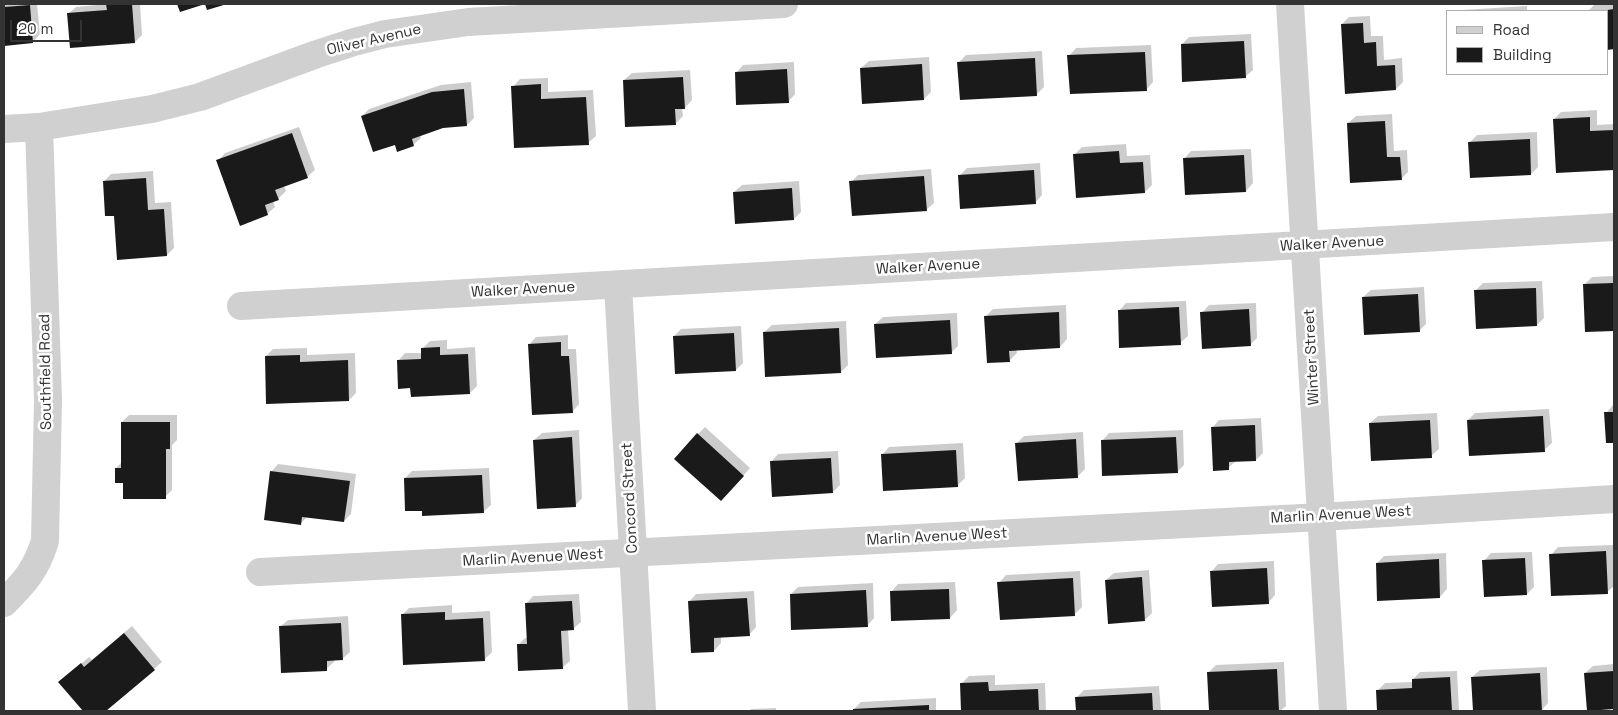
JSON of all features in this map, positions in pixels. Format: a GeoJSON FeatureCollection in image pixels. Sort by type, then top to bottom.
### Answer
{"type":"FeatureCollection","features":[{"type":"Feature","properties":{"kind":"street","name":"Oliver Avenue"},"geometry":{"type":"LineString","coordinates":[[4,129],[39,127],[152,109],[181,102],[354,42],[394,33],[468,22],[784,4]]}},
{"type":"Feature","properties":{"kind":"street","name":"Winter Street"},"geometry":{"type":"LineString","coordinates":[[1290,4],[1333,711]]}},
{"type":"Feature","properties":{"kind":"street","name":"Southfield Road"},"geometry":{"type":"LineString","coordinates":[[4,602],[21,586],[38,562],[46,541],[48,400],[39,127]]}},
{"type":"Feature","properties":{"kind":"street","name":"Walker Avenue"},"geometry":{"type":"LineString","coordinates":[[241,306],[1614,227]]}},
{"type":"Feature","properties":{"kind":"street","name":"Concord Street"},"geometry":{"type":"LineString","coordinates":[[618,285],[642,711]]}},
{"type":"Feature","properties":{"kind":"street","name":"Marlin Avenue West"},"geometry":{"type":"LineString","coordinates":[[260,572],[1321,517],[1614,499]]}},
{"type":"Feature","properties":{"kind":"building"},"geometry":{"type":"Polygon","coordinates":[[[106,4],[132,4],[135,43],[70,48],[67,13],[107,10],[106,4]]]}},
{"type":"Feature","properties":{"kind":"building"},"geometry":{"type":"Polygon","coordinates":[[[177,4],[205,4],[180,12],[177,4]]]}},
{"type":"Feature","properties":{"kind":"building"},"geometry":{"type":"Polygon","coordinates":[[[205,4],[227,4],[207,10],[205,4]]]}},
{"type":"Feature","properties":{"kind":"building"},"geometry":{"type":"Polygon","coordinates":[[[30,5],[33,43],[4,46],[4,7],[30,5]]]}},
{"type":"Feature","properties":{"kind":"building"},"geometry":{"type":"Polygon","coordinates":[[[1614,9],[1614,49],[1608,50],[1608,10],[1614,9]]]}},
{"type":"Feature","properties":{"kind":"building"},"geometry":{"type":"Polygon","coordinates":[[[1363,23],[1364,43],[1376,42],[1377,66],[1395,65],[1396,90],[1345,94],[1341,24],[1363,23]]]}},
{"type":"Feature","properties":{"kind":"building"},"geometry":{"type":"Polygon","coordinates":[[[1244,41],[1246,78],[1182,82],[1181,44],[1244,41]]]}},
{"type":"Feature","properties":{"kind":"building"},"geometry":{"type":"Polygon","coordinates":[[[1145,52],[1147,91],[1070,94],[1067,55],[1145,52]]]}},
{"type":"Feature","properties":{"kind":"building"},"geometry":{"type":"Polygon","coordinates":[[[1035,58],[1037,96],[960,100],[957,62],[1035,58]]]}},
{"type":"Feature","properties":{"kind":"building"},"geometry":{"type":"Polygon","coordinates":[[[922,64],[924,100],[862,104],[860,68],[922,64]]]}},
{"type":"Feature","properties":{"kind":"building"},"geometry":{"type":"Polygon","coordinates":[[[787,69],[789,103],[736,105],[735,72],[787,69]]]}},
{"type":"Feature","properties":{"kind":"building"},"geometry":{"type":"Polygon","coordinates":[[[683,77],[685,109],[675,109],[676,125],[625,127],[623,80],[683,77]]]}},
{"type":"Feature","properties":{"kind":"building"},"geometry":{"type":"Polygon","coordinates":[[[541,84],[541,99],[586,97],[589,145],[514,148],[511,86],[541,84]]]}},
{"type":"Feature","properties":{"kind":"building"},"geometry":{"type":"Polygon","coordinates":[[[464,89],[467,126],[443,128],[412,139],[414,146],[397,152],[395,145],[373,152],[361,116],[432,92],[464,89]]]}},
{"type":"Feature","properties":{"kind":"building"},"geometry":{"type":"Polygon","coordinates":[[[1590,117],[1590,131],[1614,130],[1614,170],[1556,173],[1553,119],[1590,117]]]}},
{"type":"Feature","properties":{"kind":"building"},"geometry":{"type":"Polygon","coordinates":[[[1385,121],[1387,157],[1400,157],[1402,180],[1350,183],[1347,123],[1385,121]]]}},
{"type":"Feature","properties":{"kind":"building"},"geometry":{"type":"Polygon","coordinates":[[[292,133],[308,178],[275,190],[279,200],[265,205],[268,215],[240,226],[216,160],[292,133]]]}},
{"type":"Feature","properties":{"kind":"building"},"geometry":{"type":"Polygon","coordinates":[[[1530,139],[1531,175],[1470,178],[1468,142],[1530,139]]]}},
{"type":"Feature","properties":{"kind":"building"},"geometry":{"type":"Polygon","coordinates":[[[1119,151],[1120,163],[1143,162],[1145,193],[1076,198],[1073,154],[1119,151]]]}},
{"type":"Feature","properties":{"kind":"building"},"geometry":{"type":"Polygon","coordinates":[[[1244,155],[1246,192],[1185,195],[1183,158],[1244,155]]]}},
{"type":"Feature","properties":{"kind":"building"},"geometry":{"type":"Polygon","coordinates":[[[1034,170],[1036,204],[960,209],[958,175],[1034,170]]]}},
{"type":"Feature","properties":{"kind":"building"},"geometry":{"type":"Polygon","coordinates":[[[924,176],[927,211],[852,216],[849,181],[924,176]]]}},
{"type":"Feature","properties":{"kind":"building"},"geometry":{"type":"Polygon","coordinates":[[[146,178],[148,210],[164,209],[167,256],[117,260],[114,216],[105,216],[103,181],[146,178]]]}},
{"type":"Feature","properties":{"kind":"building"},"geometry":{"type":"Polygon","coordinates":[[[792,188],[794,220],[735,224],[733,192],[792,188]]]}},
{"type":"Feature","properties":{"kind":"building"},"geometry":{"type":"Polygon","coordinates":[[[1614,283],[1614,331],[1585,332],[1583,284],[1614,283]]]}},
{"type":"Feature","properties":{"kind":"building"},"geometry":{"type":"Polygon","coordinates":[[[1536,288],[1537,326],[1476,329],[1474,290],[1536,288]]]}},
{"type":"Feature","properties":{"kind":"building"},"geometry":{"type":"Polygon","coordinates":[[[1418,294],[1420,332],[1364,335],[1362,297],[1418,294]]]}},
{"type":"Feature","properties":{"kind":"building"},"geometry":{"type":"Polygon","coordinates":[[[1179,307],[1181,345],[1119,348],[1118,310],[1179,307]]]}},
{"type":"Feature","properties":{"kind":"building"},"geometry":{"type":"Polygon","coordinates":[[[1249,309],[1251,346],[1202,349],[1200,312],[1249,309]]]}},
{"type":"Feature","properties":{"kind":"building"},"geometry":{"type":"Polygon","coordinates":[[[1059,312],[1060,348],[1009,351],[1010,362],[987,363],[984,316],[1059,312]]]}},
{"type":"Feature","properties":{"kind":"building"},"geometry":{"type":"Polygon","coordinates":[[[950,320],[952,354],[876,358],[874,324],[950,320]]]}},
{"type":"Feature","properties":{"kind":"building"},"geometry":{"type":"Polygon","coordinates":[[[839,328],[841,373],[765,377],[763,332],[839,328]]]}},
{"type":"Feature","properties":{"kind":"building"},"geometry":{"type":"Polygon","coordinates":[[[734,333],[736,371],[675,374],[673,336],[734,333]]]}},
{"type":"Feature","properties":{"kind":"building"},"geometry":{"type":"Polygon","coordinates":[[[561,342],[561,356],[569,356],[573,413],[532,415],[528,344],[561,342]]]}},
{"type":"Feature","properties":{"kind":"building"},"geometry":{"type":"Polygon","coordinates":[[[440,347],[440,355],[468,354],[470,394],[411,397],[410,388],[398,389],[397,360],[421,359],[421,348],[440,347]]]}},
{"type":"Feature","properties":{"kind":"building"},"geometry":{"type":"Polygon","coordinates":[[[300,355],[300,362],[348,360],[349,401],[266,404],[265,356],[300,355]]]}},
{"type":"Feature","properties":{"kind":"building"},"geometry":{"type":"Polygon","coordinates":[[[1604,412],[1614,412],[1614,443],[1606,443],[1604,412]]]}},
{"type":"Feature","properties":{"kind":"building"},"geometry":{"type":"Polygon","coordinates":[[[1543,416],[1545,452],[1469,456],[1467,420],[1543,416]]]}},
{"type":"Feature","properties":{"kind":"building"},"geometry":{"type":"Polygon","coordinates":[[[1430,420],[1432,458],[1371,461],[1369,423],[1430,420]]]}},
{"type":"Feature","properties":{"kind":"building"},"geometry":{"type":"Polygon","coordinates":[[[121,422],[170,422],[170,449],[166,449],[166,499],[123,499],[123,483],[115,483],[115,468],[121,468],[121,422]]]}},
{"type":"Feature","properties":{"kind":"building"},"geometry":{"type":"Polygon","coordinates":[[[1255,425],[1256,461],[1229,462],[1229,470],[1213,471],[1211,427],[1255,425]]]}},
{"type":"Feature","properties":{"kind":"building"},"geometry":{"type":"Polygon","coordinates":[[[697,433],[744,476],[721,501],[674,459],[697,433]]]}},
{"type":"Feature","properties":{"kind":"building"},"geometry":{"type":"Polygon","coordinates":[[[572,437],[576,507],[537,509],[533,440],[572,437]]]}},
{"type":"Feature","properties":{"kind":"building"},"geometry":{"type":"Polygon","coordinates":[[[1176,437],[1178,473],[1102,476],[1101,440],[1176,437]]]}},
{"type":"Feature","properties":{"kind":"building"},"geometry":{"type":"Polygon","coordinates":[[[1076,439],[1078,478],[1018,481],[1015,443],[1076,439]]]}},
{"type":"Feature","properties":{"kind":"building"},"geometry":{"type":"Polygon","coordinates":[[[956,450],[958,487],[883,491],[881,454],[956,450]]]}},
{"type":"Feature","properties":{"kind":"building"},"geometry":{"type":"Polygon","coordinates":[[[831,458],[833,493],[772,497],[770,461],[831,458]]]}},
{"type":"Feature","properties":{"kind":"building"},"geometry":{"type":"Polygon","coordinates":[[[270,471],[350,481],[344,522],[302,517],[301,525],[264,520],[270,471]]]}},
{"type":"Feature","properties":{"kind":"building"},"geometry":{"type":"Polygon","coordinates":[[[482,475],[484,513],[422,516],[422,511],[405,511],[404,478],[482,475]]]}},
{"type":"Feature","properties":{"kind":"building"},"geometry":{"type":"Polygon","coordinates":[[[1606,551],[1608,594],[1551,596],[1549,554],[1606,551]]]}},
{"type":"Feature","properties":{"kind":"building"},"geometry":{"type":"Polygon","coordinates":[[[1525,558],[1527,595],[1484,597],[1482,560],[1525,558]]]}},
{"type":"Feature","properties":{"kind":"building"},"geometry":{"type":"Polygon","coordinates":[[[1439,559],[1440,598],[1377,601],[1376,563],[1439,559]]]}},
{"type":"Feature","properties":{"kind":"building"},"geometry":{"type":"Polygon","coordinates":[[[1267,568],[1269,604],[1212,607],[1210,571],[1267,568]]]}},
{"type":"Feature","properties":{"kind":"building"},"geometry":{"type":"Polygon","coordinates":[[[1142,577],[1145,621],[1108,624],[1105,580],[1142,577]]]}},
{"type":"Feature","properties":{"kind":"building"},"geometry":{"type":"Polygon","coordinates":[[[1073,578],[1075,616],[1000,620],[997,582],[1073,578]]]}},
{"type":"Feature","properties":{"kind":"building"},"geometry":{"type":"Polygon","coordinates":[[[949,589],[950,619],[891,621],[890,591],[949,589]]]}},
{"type":"Feature","properties":{"kind":"building"},"geometry":{"type":"Polygon","coordinates":[[[866,590],[868,627],[791,630],[790,594],[866,590]]]}},
{"type":"Feature","properties":{"kind":"building"},"geometry":{"type":"Polygon","coordinates":[[[747,598],[750,636],[714,638],[714,652],[691,653],[688,601],[747,598]]]}},
{"type":"Feature","properties":{"kind":"building"},"geometry":{"type":"Polygon","coordinates":[[[572,601],[574,630],[561,631],[563,669],[518,671],[517,644],[527,644],[525,603],[572,601]]]}},
{"type":"Feature","properties":{"kind":"building"},"geometry":{"type":"Polygon","coordinates":[[[445,612],[445,620],[483,618],[485,661],[403,665],[401,614],[445,612]]]}},
{"type":"Feature","properties":{"kind":"building"},"geometry":{"type":"Polygon","coordinates":[[[341,623],[343,660],[327,661],[327,671],[281,673],[279,626],[341,623]]]}},
{"type":"Feature","properties":{"kind":"building"},"geometry":{"type":"Polygon","coordinates":[[[124,633],[155,670],[106,711],[83,711],[58,682],[81,663],[84,667],[124,633]]]}},
{"type":"Feature","properties":{"kind":"building"},"geometry":{"type":"Polygon","coordinates":[[[1277,669],[1279,711],[1209,711],[1207,672],[1277,669]]]}},
{"type":"Feature","properties":{"kind":"building"},"geometry":{"type":"Polygon","coordinates":[[[1614,671],[1614,709],[1587,711],[1584,673],[1614,671]]]}},
{"type":"Feature","properties":{"kind":"building"},"geometry":{"type":"Polygon","coordinates":[[[1540,673],[1542,711],[1473,711],[1471,677],[1540,673]]]}},
{"type":"Feature","properties":{"kind":"building"},"geometry":{"type":"Polygon","coordinates":[[[1450,677],[1452,711],[1377,711],[1376,690],[1412,688],[1412,679],[1450,677]]]}},
{"type":"Feature","properties":{"kind":"building"},"geometry":{"type":"Polygon","coordinates":[[[988,682],[989,691],[1038,689],[1039,711],[961,711],[960,683],[988,682]]]}},
{"type":"Feature","properties":{"kind":"building"},"geometry":{"type":"Polygon","coordinates":[[[1152,693],[1153,711],[1076,711],[1075,697],[1152,693]]]}},
{"type":"Feature","properties":{"kind":"building"},"geometry":{"type":"Polygon","coordinates":[[[929,705],[929,711],[853,711],[853,709],[929,705]]]}}]}
